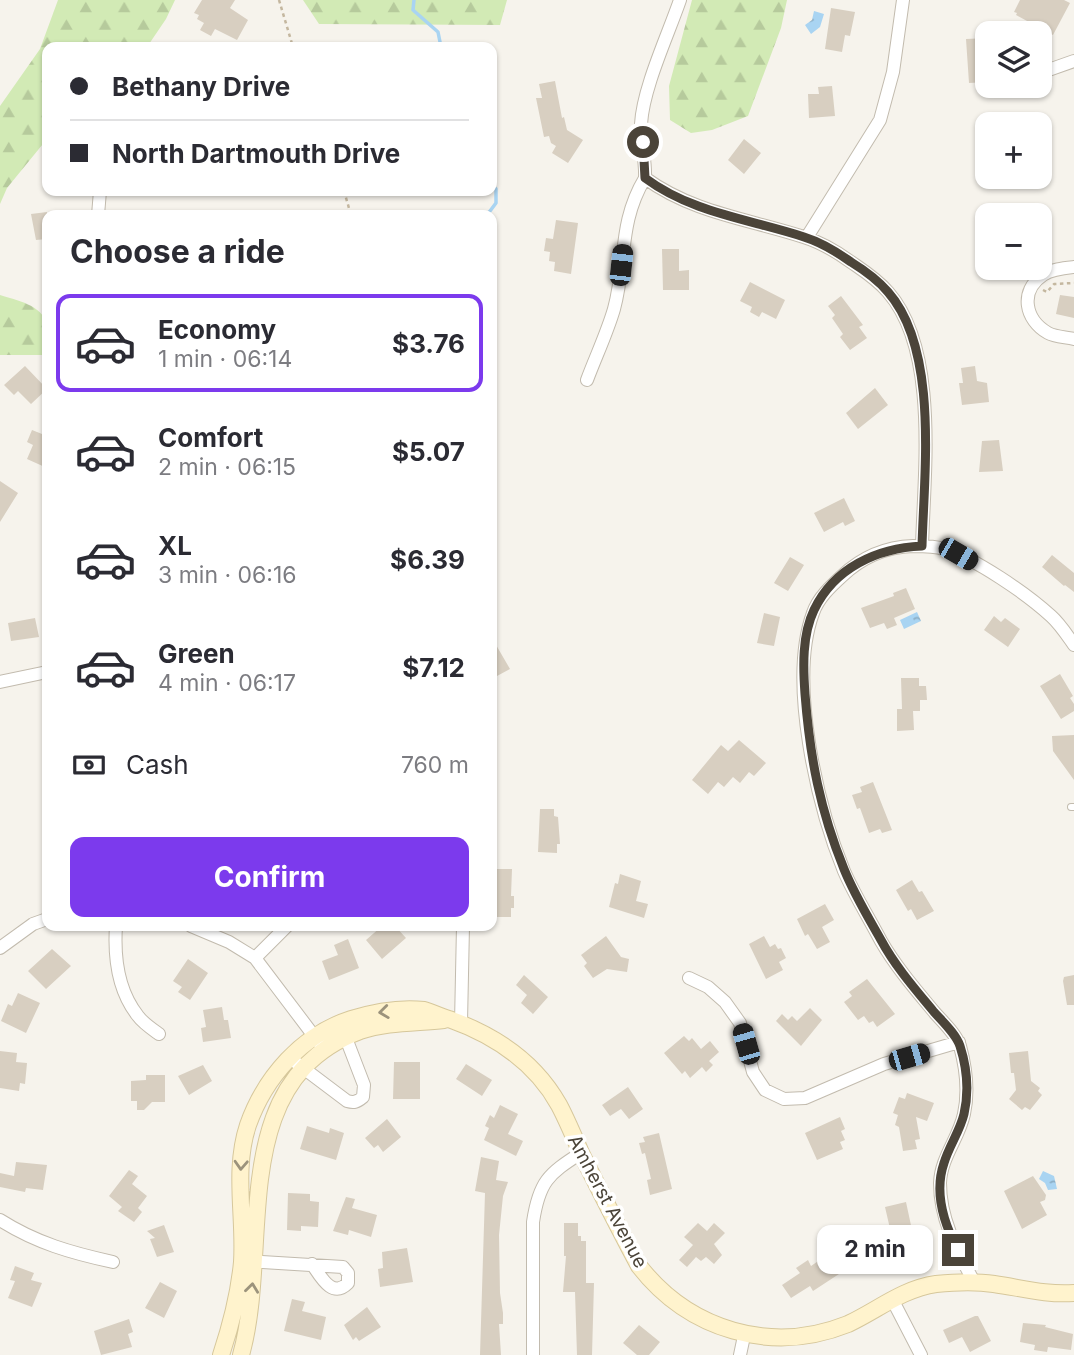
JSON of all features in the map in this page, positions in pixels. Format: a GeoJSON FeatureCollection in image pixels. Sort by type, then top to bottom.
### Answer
{"type":"FeatureCollection","features":[{"type":"Feature","properties":{"kind":"street"},"geometry":{"type":"LineString","coordinates":[[587,380],[614,308],[626,219],[633,197],[645,178],[646,159],[641,125],[648,92],[680,0]]}},
{"type":"Feature","properties":{"kind":"street"},"geometry":{"type":"LineString","coordinates":[[807,237],[880,120],[893,72],[903,0]]}},
{"type":"Feature","properties":{"kind":"street"},"geometry":{"type":"LineString","coordinates":[[1052,69],[1074,61]]}},
{"type":"Feature","properties":{"kind":"street"},"geometry":{"type":"LineString","coordinates":[[645,178],[663,191],[711,212],[807,237],[871,275],[890,293],[903,315],[919,357],[925,408],[922,546]]}},
{"type":"Feature","properties":{"kind":"street"},"geometry":{"type":"LineString","coordinates":[[1074,267],[1045,274],[1031,288],[1026,302],[1030,316],[1049,334],[1074,339]]}},
{"type":"Feature","properties":{"kind":"street"},"geometry":{"type":"LineString","coordinates":[[974,1282],[947,1228],[941,1191],[943,1163],[964,1114],[967,1076],[959,1042],[909,982],[883,943],[844,871],[817,790],[809,746],[804,677],[805,644],[813,611],[825,593],[855,564],[878,552],[922,546],[943,548],[958,554],[1020,590],[1053,618],[1074,645]]}},
{"type":"Feature","properties":{"kind":"street"},"geometry":{"type":"LineString","coordinates":[[0,682],[42,673]]}},
{"type":"Feature","properties":{"kind":"street"},"geometry":{"type":"LineString","coordinates":[[0,948],[33,924],[42,921]]}},
{"type":"Feature","properties":{"kind":"street"},"geometry":{"type":"LineString","coordinates":[[116,931],[116,959],[122,987],[138,1016],[159,1034]]}},
{"type":"Feature","properties":{"kind":"street"},"geometry":{"type":"LineString","coordinates":[[203,931],[229,942],[255,958],[325,1050]]}},
{"type":"Feature","properties":{"kind":"street"},"geometry":{"type":"LineString","coordinates":[[255,958],[282,931]]}},
{"type":"Feature","properties":{"kind":"street"},"geometry":{"type":"LineString","coordinates":[[456,1021],[463,931]]}},
{"type":"Feature","properties":{"kind":"street"},"geometry":{"type":"LineString","coordinates":[[689,978],[708,987],[725,1002],[740,1023],[753,1072],[765,1090],[784,1099],[805,1098],[884,1064],[959,1042]]}},
{"type":"Feature","properties":{"kind":"street","name":"Amherst Avenue"},"geometry":{"type":"LineString","coordinates":[[241,1355],[248,1262],[241,1154],[248,1126],[271,1079],[296,1063],[325,1050],[343,1031],[382,1010],[425,1010],[456,1021],[505,1046],[526,1062],[558,1104],[639,1266],[657,1288],[679,1307],[708,1324],[744,1336],[776,1340],[824,1334],[914,1289],[936,1284],[974,1282],[1035,1292],[1074,1293]]}},
{"type":"Feature","properties":{"kind":"street"},"geometry":{"type":"LineString","coordinates":[[296,1063],[347,1101],[358,1101],[363,1097],[364,1085],[343,1031]]}},
{"type":"Feature","properties":{"kind":"street","name":"Amherst Avenue"},"geometry":{"type":"LineString","coordinates":[[296,1063],[314,1035],[343,1031]]}},
{"type":"Feature","properties":{"kind":"street"},"geometry":{"type":"LineString","coordinates":[[533,1355],[533,1222],[536,1201],[543,1183],[554,1170],[582,1153]]}},
{"type":"Feature","properties":{"kind":"street"},"geometry":{"type":"LineString","coordinates":[[0,1220],[23,1236],[53,1247],[113,1262]]}},
{"type":"Feature","properties":{"kind":"street"},"geometry":{"type":"LineString","coordinates":[[248,1262],[312,1264]]}},
{"type":"Feature","properties":{"kind":"street","name":"Amherst Avenue"},"geometry":{"type":"LineString","coordinates":[[221,1355],[248,1262]]}},
{"type":"Feature","properties":{"kind":"street"},"geometry":{"type":"LineString","coordinates":[[892,1299],[921,1355]]}},
{"type":"Feature","properties":{"kind":"street"},"geometry":{"type":"LineString","coordinates":[[740,1355],[744,1336]]}},
{"type":"Feature","properties":{"kind":"path"},"geometry":{"type":"LineString","coordinates":[[279,0],[292,42]]}},
{"type":"Feature","properties":{"kind":"path"},"geometry":{"type":"LineString","coordinates":[[1031,288],[1047,292],[1054,284],[1074,283]]}},
{"type":"Feature","properties":{"kind":"green space"},"geometry":{"type":"Polygon","coordinates":[[[58,0],[175,0],[150,42],[43,42],[58,0]]]}},
{"type":"Feature","properties":{"kind":"green space"},"geometry":{"type":"Polygon","coordinates":[[[303,0],[507,0],[500,25],[319,24],[303,0]]]}},
{"type":"Feature","properties":{"kind":"green space"},"geometry":{"type":"Polygon","coordinates":[[[692,0],[787,0],[781,28],[748,116],[712,130],[691,133],[670,120],[669,86],[692,0]]]}},
{"type":"Feature","properties":{"kind":"green space"},"geometry":{"type":"Polygon","coordinates":[[[42,44],[42,145],[7,188],[0,204],[0,106],[42,44]]]}},
{"type":"Feature","properties":{"kind":"green space"},"geometry":{"type":"Polygon","coordinates":[[[0,295],[28,304],[42,316],[42,355],[0,355],[0,295]]]}},
{"type":"Feature","properties":{"kind":"water"},"geometry":{"type":"Polygon","coordinates":[[[814,11],[824,14],[820,27],[811,34],[805,25],[812,20],[814,11]]]}},
{"type":"Feature","properties":{"kind":"water"},"geometry":{"type":"Polygon","coordinates":[[[917,612],[921,621],[904,629],[900,620],[917,612]]]}},
{"type":"Feature","properties":{"kind":"water"},"geometry":{"type":"Polygon","coordinates":[[[1043,1171],[1054,1176],[1057,1189],[1048,1190],[1045,1183],[1039,1179],[1043,1171]]]}},
{"type":"Feature","properties":{"kind":"building"},"geometry":{"type":"Polygon","coordinates":[[[202,0],[235,0],[230,8],[248,20],[237,40],[215,29],[211,36],[200,30],[204,23],[197,19],[199,15],[194,13],[202,0]]]}},
{"type":"Feature","properties":{"kind":"building"},"geometry":{"type":"Polygon","coordinates":[[[1020,0],[1064,0],[1070,3],[1053,35],[1052,21],[1027,21],[1014,12],[1020,0]]]}},
{"type":"Feature","properties":{"kind":"building"},"geometry":{"type":"Polygon","coordinates":[[[831,8],[855,12],[850,36],[845,35],[842,52],[825,49],[831,8]]]}},
{"type":"Feature","properties":{"kind":"building"},"geometry":{"type":"Polygon","coordinates":[[[966,39],[975,39],[975,83],[969,83],[966,39]]]}},
{"type":"Feature","properties":{"kind":"building"},"geometry":{"type":"Polygon","coordinates":[[[555,81],[567,130],[583,140],[568,163],[552,153],[556,146],[551,143],[549,136],[544,137],[536,98],[542,98],[539,84],[555,81]]]}},
{"type":"Feature","properties":{"kind":"building"},"geometry":{"type":"Polygon","coordinates":[[[832,86],[835,116],[809,118],[808,94],[819,94],[818,87],[832,86]]]}},
{"type":"Feature","properties":{"kind":"building"},"geometry":{"type":"Polygon","coordinates":[[[744,139],[761,153],[744,174],[728,160],[744,139]]]}},
{"type":"Feature","properties":{"kind":"building"},"geometry":{"type":"Polygon","coordinates":[[[42,213],[42,239],[36,240],[31,214],[42,213]]]}},
{"type":"Feature","properties":{"kind":"building"},"geometry":{"type":"Polygon","coordinates":[[[556,220],[578,223],[571,274],[554,271],[555,262],[549,261],[550,252],[544,251],[546,238],[553,239],[556,220]]]}},
{"type":"Feature","properties":{"kind":"building"},"geometry":{"type":"Polygon","coordinates":[[[662,249],[679,249],[679,271],[689,270],[689,290],[663,290],[662,249]]]}},
{"type":"Feature","properties":{"kind":"building"},"geometry":{"type":"Polygon","coordinates":[[[750,282],[785,300],[776,319],[762,312],[759,317],[750,312],[752,307],[740,301],[750,282]]]}},
{"type":"Feature","properties":{"kind":"building"},"geometry":{"type":"Polygon","coordinates":[[[1060,295],[1074,297],[1074,318],[1056,314],[1060,295]]]}},
{"type":"Feature","properties":{"kind":"building"},"geometry":{"type":"Polygon","coordinates":[[[841,296],[863,325],[859,327],[867,338],[850,350],[840,337],[843,334],[832,318],[835,315],[828,306],[841,296]]]}},
{"type":"Feature","properties":{"kind":"building"},"geometry":{"type":"Polygon","coordinates":[[[25,366],[42,384],[42,394],[31,404],[18,391],[14,395],[4,385],[25,366]]]}},
{"type":"Feature","properties":{"kind":"building"},"geometry":{"type":"Polygon","coordinates":[[[975,366],[977,381],[987,383],[989,402],[962,405],[959,383],[963,383],[961,368],[975,366]]]}},
{"type":"Feature","properties":{"kind":"building"},"geometry":{"type":"Polygon","coordinates":[[[875,388],[888,405],[858,429],[846,413],[875,388]]]}},
{"type":"Feature","properties":{"kind":"building"},"geometry":{"type":"Polygon","coordinates":[[[32,430],[42,434],[42,466],[27,459],[33,445],[27,442],[32,430]]]}},
{"type":"Feature","properties":{"kind":"building"},"geometry":{"type":"Polygon","coordinates":[[[999,440],[1003,471],[979,472],[982,441],[999,440]]]}},
{"type":"Feature","properties":{"kind":"building"},"geometry":{"type":"Polygon","coordinates":[[[0,481],[18,493],[0,522],[0,481]]]}},
{"type":"Feature","properties":{"kind":"building"},"geometry":{"type":"Polygon","coordinates":[[[844,498],[855,521],[845,526],[843,522],[824,532],[814,513],[844,498]]]}},
{"type":"Feature","properties":{"kind":"building"},"geometry":{"type":"Polygon","coordinates":[[[1052,555],[1074,573],[1074,592],[1042,567],[1052,555]]]}},
{"type":"Feature","properties":{"kind":"building"},"geometry":{"type":"Polygon","coordinates":[[[790,557],[804,565],[788,591],[774,583],[790,557]]]}},
{"type":"Feature","properties":{"kind":"building"},"geometry":{"type":"Polygon","coordinates":[[[906,588],[915,609],[894,618],[897,625],[887,629],[884,623],[870,628],[861,608],[894,596],[893,593],[906,588]]]}},
{"type":"Feature","properties":{"kind":"building"},"geometry":{"type":"Polygon","coordinates":[[[764,613],[780,617],[774,646],[757,643],[764,613]]]}},
{"type":"Feature","properties":{"kind":"building"},"geometry":{"type":"Polygon","coordinates":[[[994,616],[1001,622],[1005,618],[1020,629],[1008,647],[984,630],[994,616]]]}},
{"type":"Feature","properties":{"kind":"building"},"geometry":{"type":"Polygon","coordinates":[[[35,618],[39,637],[11,641],[8,623],[35,618]]]}},
{"type":"Feature","properties":{"kind":"building"},"geometry":{"type":"Polygon","coordinates":[[[497,647],[510,669],[497,676],[497,647]]]}},
{"type":"Feature","properties":{"kind":"building"},"geometry":{"type":"Polygon","coordinates":[[[1060,674],[1073,696],[1070,698],[1074,704],[1074,711],[1061,719],[1040,686],[1060,674]]]}},
{"type":"Feature","properties":{"kind":"building"},"geometry":{"type":"Polygon","coordinates":[[[901,678],[919,678],[919,686],[926,686],[927,700],[920,700],[920,711],[913,711],[914,730],[897,731],[897,709],[902,709],[901,678]]]}},
{"type":"Feature","properties":{"kind":"building"},"geometry":{"type":"Polygon","coordinates":[[[1074,735],[1074,780],[1053,751],[1052,736],[1074,735]]]}},
{"type":"Feature","properties":{"kind":"building"},"geometry":{"type":"Polygon","coordinates":[[[739,740],[766,763],[754,776],[749,772],[740,783],[733,777],[724,787],[718,782],[708,794],[692,780],[721,745],[728,751],[739,740]]]}},
{"type":"Feature","properties":{"kind":"building"},"geometry":{"type":"Polygon","coordinates":[[[873,782],[892,830],[882,833],[880,829],[869,833],[852,795],[862,792],[860,787],[873,782]]]}},
{"type":"Feature","properties":{"kind":"building"},"geometry":{"type":"Polygon","coordinates":[[[540,809],[554,809],[554,816],[558,817],[560,844],[557,844],[557,853],[538,852],[540,809]]]}},
{"type":"Feature","properties":{"kind":"building"},"geometry":{"type":"Polygon","coordinates":[[[497,869],[512,869],[511,896],[514,896],[514,908],[511,908],[511,917],[497,917],[497,869]]]}},
{"type":"Feature","properties":{"kind":"building"},"geometry":{"type":"Polygon","coordinates":[[[620,874],[641,881],[636,901],[648,904],[644,918],[609,907],[620,874]]]}},
{"type":"Feature","properties":{"kind":"building"},"geometry":{"type":"Polygon","coordinates":[[[912,880],[934,911],[917,920],[911,909],[908,911],[896,890],[912,880]]]}},
{"type":"Feature","properties":{"kind":"building"},"geometry":{"type":"Polygon","coordinates":[[[825,904],[834,920],[822,927],[830,942],[817,949],[808,934],[805,936],[797,919],[825,904]]]}},
{"type":"Feature","properties":{"kind":"building"},"geometry":{"type":"Polygon","coordinates":[[[376,931],[400,931],[406,938],[382,959],[366,940],[376,931]]]}},
{"type":"Feature","properties":{"kind":"building"},"geometry":{"type":"Polygon","coordinates":[[[606,936],[621,957],[629,959],[627,972],[607,969],[593,978],[584,966],[587,963],[581,955],[606,936]]]}},
{"type":"Feature","properties":{"kind":"building"},"geometry":{"type":"Polygon","coordinates":[[[764,936],[770,947],[775,944],[778,949],[781,948],[786,958],[779,962],[783,970],[766,979],[749,944],[764,936]]]}},
{"type":"Feature","properties":{"kind":"building"},"geometry":{"type":"Polygon","coordinates":[[[348,939],[359,968],[329,980],[322,961],[338,955],[334,945],[348,939]]]}},
{"type":"Feature","properties":{"kind":"building"},"geometry":{"type":"Polygon","coordinates":[[[52,949],[71,966],[46,989],[28,971],[52,949]]]}},
{"type":"Feature","properties":{"kind":"building"},"geometry":{"type":"Polygon","coordinates":[[[188,959],[208,973],[190,1000],[178,992],[182,987],[173,981],[188,959]]]}},
{"type":"Feature","properties":{"kind":"building"},"geometry":{"type":"Polygon","coordinates":[[[524,975],[548,997],[533,1014],[521,1003],[527,995],[516,985],[524,975]]]}},
{"type":"Feature","properties":{"kind":"building"},"geometry":{"type":"Polygon","coordinates":[[[1074,975],[1074,1005],[1067,1005],[1063,981],[1064,977],[1074,975]]]}},
{"type":"Feature","properties":{"kind":"building"},"geometry":{"type":"Polygon","coordinates":[[[867,979],[895,1014],[877,1027],[873,1021],[869,1023],[864,1016],[858,1020],[844,1002],[852,996],[849,992],[867,979]]]}},
{"type":"Feature","properties":{"kind":"building"},"geometry":{"type":"Polygon","coordinates":[[[18,993],[40,1003],[26,1033],[1,1021],[8,1004],[12,1006],[18,993]]]}},
{"type":"Feature","properties":{"kind":"building"},"geometry":{"type":"Polygon","coordinates":[[[222,1007],[224,1020],[228,1020],[231,1038],[203,1042],[201,1028],[206,1027],[203,1010],[222,1007]]]}},
{"type":"Feature","properties":{"kind":"building"},"geometry":{"type":"Polygon","coordinates":[[[810,1008],[822,1020],[801,1046],[776,1021],[782,1014],[788,1020],[792,1016],[797,1021],[810,1008]]]}},
{"type":"Feature","properties":{"kind":"building"},"geometry":{"type":"Polygon","coordinates":[[[684,1036],[689,1041],[692,1038],[701,1049],[710,1041],[719,1052],[709,1061],[713,1065],[706,1072],[702,1067],[690,1078],[685,1071],[682,1074],[664,1053],[684,1036]]]}},
{"type":"Feature","properties":{"kind":"building"},"geometry":{"type":"Polygon","coordinates":[[[0,1051],[17,1053],[16,1062],[27,1063],[25,1084],[20,1083],[19,1091],[0,1088],[0,1051]]]}},
{"type":"Feature","properties":{"kind":"building"},"geometry":{"type":"Polygon","coordinates":[[[1028,1051],[1031,1081],[1040,1088],[1038,1091],[1042,1095],[1030,1110],[1025,1107],[1022,1110],[1009,1099],[1016,1090],[1009,1053],[1028,1051]]]}},
{"type":"Feature","properties":{"kind":"building"},"geometry":{"type":"Polygon","coordinates":[[[394,1062],[420,1062],[420,1099],[393,1099],[394,1062]]]}},
{"type":"Feature","properties":{"kind":"building"},"geometry":{"type":"Polygon","coordinates":[[[466,1064],[492,1080],[482,1096],[456,1079],[466,1064]]]}},
{"type":"Feature","properties":{"kind":"building"},"geometry":{"type":"Polygon","coordinates":[[[203,1065],[212,1081],[189,1095],[178,1076],[203,1065]]]}},
{"type":"Feature","properties":{"kind":"building"},"geometry":{"type":"Polygon","coordinates":[[[146,1075],[165,1075],[165,1102],[152,1102],[144,1110],[137,1110],[137,1101],[131,1101],[131,1081],[146,1080],[146,1075]]]}},
{"type":"Feature","properties":{"kind":"building"},"geometry":{"type":"Polygon","coordinates":[[[628,1087],[643,1109],[629,1119],[621,1109],[610,1116],[602,1105],[628,1087]]]}},
{"type":"Feature","properties":{"kind":"building"},"geometry":{"type":"Polygon","coordinates":[[[907,1093],[934,1103],[927,1121],[916,1117],[920,1139],[915,1140],[917,1149],[903,1151],[899,1127],[895,1125],[898,1115],[893,1113],[899,1097],[905,1099],[907,1093]]]}},
{"type":"Feature","properties":{"kind":"building"},"geometry":{"type":"Polygon","coordinates":[[[500,1105],[518,1114],[508,1134],[523,1141],[516,1156],[484,1140],[489,1128],[485,1126],[490,1115],[494,1118],[500,1105]]]}},
{"type":"Feature","properties":{"kind":"building"},"geometry":{"type":"Polygon","coordinates":[[[840,1117],[845,1129],[841,1131],[845,1140],[840,1142],[843,1149],[817,1160],[805,1133],[840,1117]]]}},
{"type":"Feature","properties":{"kind":"building"},"geometry":{"type":"Polygon","coordinates":[[[387,1119],[401,1137],[383,1152],[378,1145],[374,1148],[365,1138],[387,1119]]]}},
{"type":"Feature","properties":{"kind":"building"},"geometry":{"type":"Polygon","coordinates":[[[307,1126],[329,1133],[330,1128],[344,1133],[336,1160],[300,1149],[307,1126]]]}},
{"type":"Feature","properties":{"kind":"building"},"geometry":{"type":"Polygon","coordinates":[[[659,1133],[672,1189],[650,1195],[647,1180],[651,1179],[645,1153],[642,1154],[639,1143],[645,1142],[643,1137],[659,1133]]]}},
{"type":"Feature","properties":{"kind":"building"},"geometry":{"type":"Polygon","coordinates":[[[481,1157],[499,1161],[496,1180],[508,1182],[503,1196],[499,1235],[503,1313],[503,1324],[499,1324],[501,1355],[480,1355],[485,1193],[475,1191],[481,1157]]]}},
{"type":"Feature","properties":{"kind":"building"},"geometry":{"type":"Polygon","coordinates":[[[16,1162],[47,1165],[43,1190],[26,1188],[25,1192],[0,1187],[0,1173],[14,1176],[16,1162]]]}},
{"type":"Feature","properties":{"kind":"building"},"geometry":{"type":"Polygon","coordinates":[[[129,1170],[138,1176],[132,1184],[147,1196],[138,1208],[142,1212],[134,1222],[118,1211],[122,1207],[109,1196],[129,1170]]]}},
{"type":"Feature","properties":{"kind":"building"},"geometry":{"type":"Polygon","coordinates":[[[1033,1176],[1046,1195],[1045,1200],[1040,1202],[1047,1215],[1022,1229],[1004,1191],[1033,1176]]]}},
{"type":"Feature","properties":{"kind":"building"},"geometry":{"type":"Polygon","coordinates":[[[288,1193],[310,1194],[310,1201],[319,1202],[318,1227],[301,1226],[301,1231],[287,1230],[288,1193]]]}},
{"type":"Feature","properties":{"kind":"building"},"geometry":{"type":"Polygon","coordinates":[[[346,1197],[355,1199],[352,1208],[377,1215],[371,1237],[349,1230],[348,1235],[333,1231],[346,1197]]]}},
{"type":"Feature","properties":{"kind":"building"},"geometry":{"type":"Polygon","coordinates":[[[906,1202],[912,1230],[908,1230],[911,1242],[894,1246],[885,1207],[906,1202]]]}},
{"type":"Feature","properties":{"kind":"building"},"geometry":{"type":"Polygon","coordinates":[[[564,1223],[578,1223],[578,1236],[581,1236],[581,1241],[586,1241],[586,1283],[594,1283],[592,1355],[577,1355],[575,1292],[563,1292],[566,1256],[564,1223]]]}},
{"type":"Feature","properties":{"kind":"building"},"geometry":{"type":"Polygon","coordinates":[[[698,1223],[707,1231],[714,1223],[725,1233],[714,1244],[722,1255],[714,1264],[706,1257],[701,1261],[696,1257],[687,1267],[679,1260],[693,1245],[684,1237],[698,1223]]]}},
{"type":"Feature","properties":{"kind":"building"},"geometry":{"type":"Polygon","coordinates":[[[164,1225],[174,1252],[157,1257],[150,1239],[155,1238],[147,1231],[164,1225]]]}},
{"type":"Feature","properties":{"kind":"building"},"geometry":{"type":"Polygon","coordinates":[[[407,1248],[413,1282],[380,1287],[378,1269],[383,1268],[382,1252],[407,1248]]]}},
{"type":"Feature","properties":{"kind":"building"},"geometry":{"type":"Polygon","coordinates":[[[827,1255],[839,1274],[813,1291],[810,1286],[791,1298],[782,1285],[800,1273],[796,1268],[808,1260],[811,1266],[827,1255]]]}},
{"type":"Feature","properties":{"kind":"building"},"geometry":{"type":"Polygon","coordinates":[[[15,1266],[34,1273],[31,1280],[42,1283],[32,1307],[8,1298],[15,1281],[10,1280],[15,1266]]]}},
{"type":"Feature","properties":{"kind":"building"},"geometry":{"type":"Polygon","coordinates":[[[160,1282],[177,1291],[164,1318],[145,1308],[160,1282]]]}},
{"type":"Feature","properties":{"kind":"building"},"geometry":{"type":"Polygon","coordinates":[[[292,1299],[305,1302],[302,1311],[326,1317],[321,1340],[284,1331],[292,1299]]]}},
{"type":"Feature","properties":{"kind":"building"},"geometry":{"type":"Polygon","coordinates":[[[367,1307],[381,1327],[359,1341],[356,1337],[353,1340],[344,1325],[367,1307]]]}},
{"type":"Feature","properties":{"kind":"building"},"geometry":{"type":"Polygon","coordinates":[[[978,1316],[991,1341],[970,1352],[962,1337],[949,1343],[943,1330],[978,1316]]]}},
{"type":"Feature","properties":{"kind":"building"},"geometry":{"type":"Polygon","coordinates":[[[129,1319],[133,1332],[128,1334],[132,1347],[101,1355],[94,1331],[129,1319]]]}},
{"type":"Feature","properties":{"kind":"building"},"geometry":{"type":"Polygon","coordinates":[[[1023,1323],[1046,1325],[1045,1327],[1073,1334],[1071,1350],[1048,1347],[1047,1352],[1034,1350],[1035,1345],[1020,1342],[1023,1323]]]}},
{"type":"Feature","properties":{"kind":"building"},"geometry":{"type":"Polygon","coordinates":[[[639,1325],[660,1342],[649,1355],[637,1355],[623,1343],[639,1325]]]}},
{"type":"Feature","properties":{"kind":"waterway"},"geometry":{"type":"LineString","coordinates":[[414,0],[413,10],[438,32],[440,42]]}},
{"type":"Feature","properties":{"kind":"waterway"},"geometry":{"type":"LineString","coordinates":[[491,210],[496,203],[496,196]]}},
{"type":"Feature","properties":{"kind":"route"},"geometry":{"type":"LineString","coordinates":[[643,142],[645,178],[663,191],[711,212],[807,237],[871,275],[890,293],[903,315],[919,357],[925,408],[922,546],[878,552],[855,564],[825,593],[813,611],[805,644],[804,677],[809,746],[817,790],[844,871],[883,943],[909,982],[959,1042],[967,1076],[964,1114],[943,1163],[940,1181],[942,1209],[947,1228],[958,1250]]}}]}
